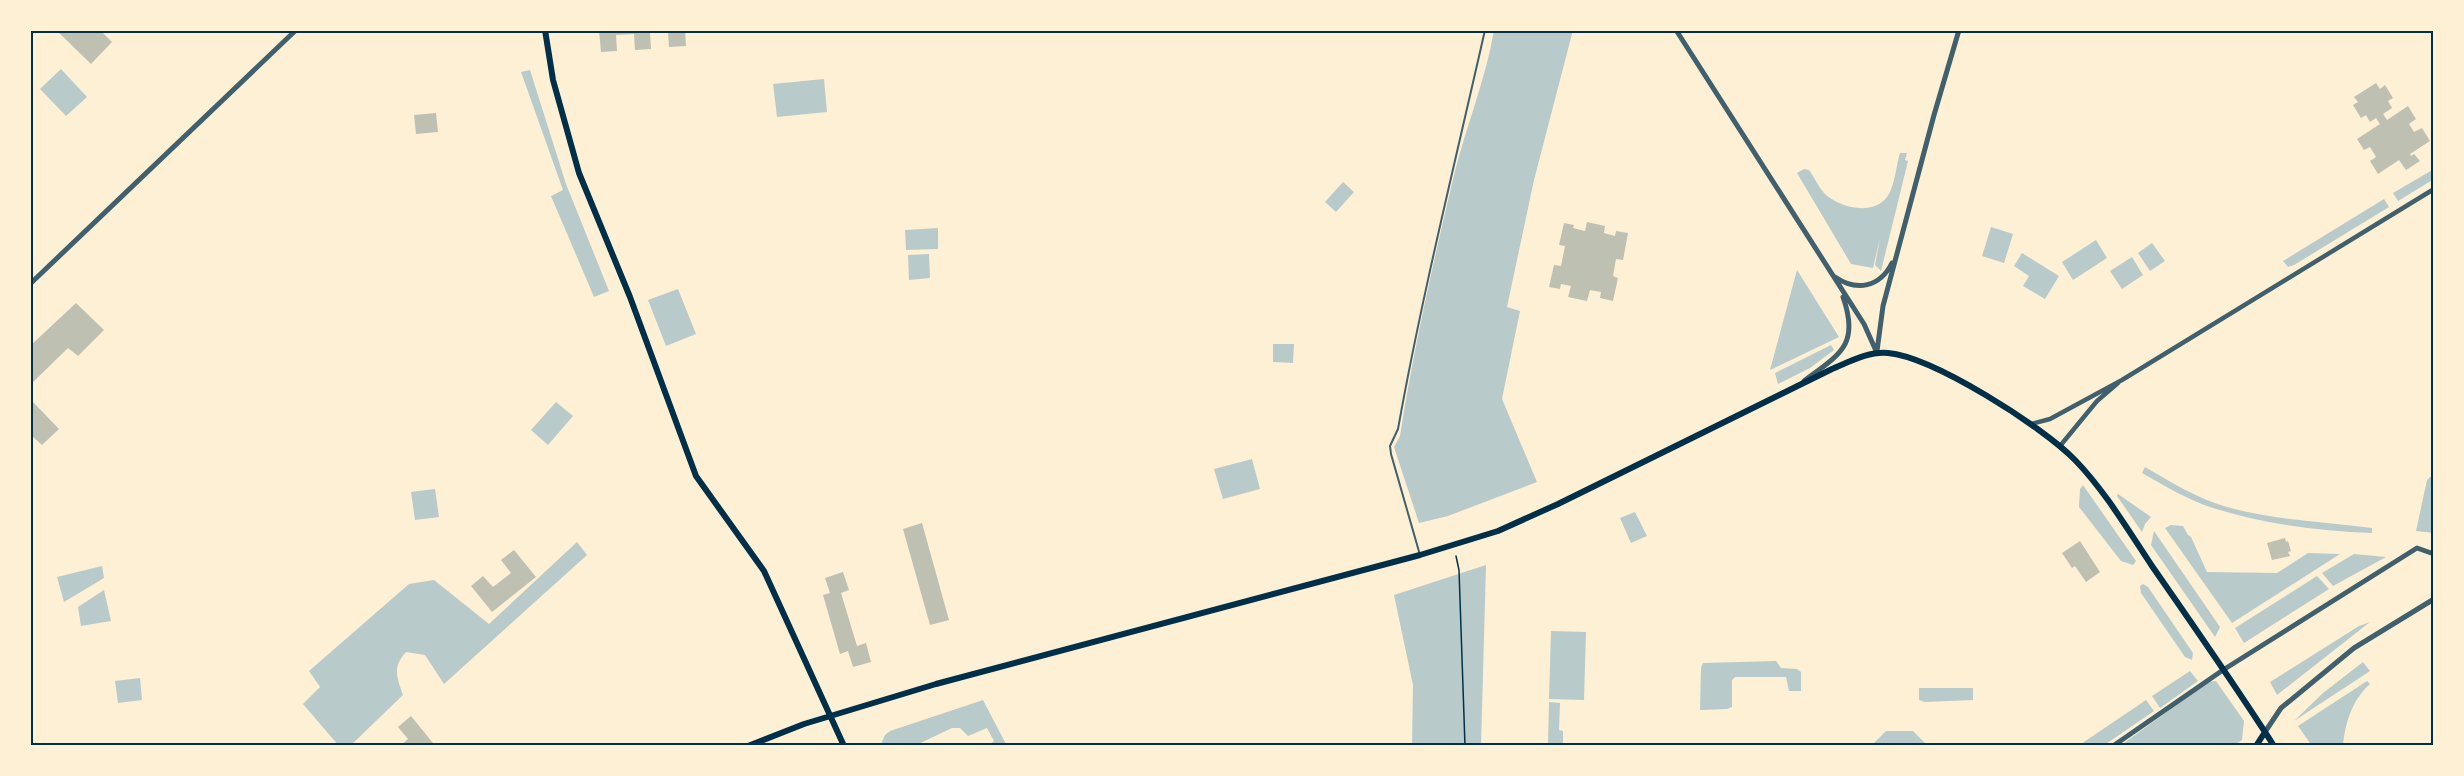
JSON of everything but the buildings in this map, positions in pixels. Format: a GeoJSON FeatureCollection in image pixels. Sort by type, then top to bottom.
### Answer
{"type":"FeatureCollection","features":[{"type":"Feature","properties":{"kind":"main road"},"geometry":{"type":"LineString","coordinates":[[544,30],[553,80],[579,173],[630,297],[696,476],[764,571],[844,746]]}},
{"type":"Feature","properties":{"kind":"main road"},"geometry":{"type":"LineString","coordinates":[[748,746],[829,716],[1011,663],[1420,555],[1498,531],[1843,364],[1877,353],[1898,354],[1929,364],[2031,424],[2060,446],[2084,469],[2274,746]]}},
{"type":"Feature","properties":{"kind":"main road"},"geometry":{"type":"LineString","coordinates":[[2256,746],[2265,732]]}},
{"type":"Feature","properties":{"kind":"street"},"geometry":{"type":"LineString","coordinates":[[30,284],[296,30]]}},
{"type":"Feature","properties":{"kind":"street"},"geometry":{"type":"LineString","coordinates":[[1676,30],[1864,324],[1877,353]]}},
{"type":"Feature","properties":{"kind":"street"},"geometry":{"type":"LineString","coordinates":[[1877,353],[1883,306],[1959,30]]}},
{"type":"Feature","properties":{"kind":"street"},"geometry":{"type":"LineString","coordinates":[[2031,424],[2050,419],[2122,380],[2434,189]]}},
{"type":"Feature","properties":{"kind":"street"},"geometry":{"type":"LineString","coordinates":[[1831,274],[1840,280],[1854,284],[1873,284],[1887,274],[1898,249]]}},
{"type":"Feature","properties":{"kind":"street"},"geometry":{"type":"LineString","coordinates":[[1796,387],[1829,362],[1847,340],[1851,324],[1840,287]]}},
{"type":"Feature","properties":{"kind":"street"},"geometry":{"type":"LineString","coordinates":[[2060,446],[2097,401],[2122,380]]}},
{"type":"Feature","properties":{"kind":"street"},"geometry":{"type":"LineString","coordinates":[[2113,746],[2223,670],[2417,548],[2434,554]]}},
{"type":"Feature","properties":{"kind":"street"},"geometry":{"type":"LineString","coordinates":[[2265,732],[2281,708],[2354,648],[2434,599]]}},
{"type":"Feature","properties":{"kind":"lane"},"geometry":{"type":"LineString","coordinates":[[1420,555],[1390,446],[1398,429],[1425,290],[1438,242],[1485,30]]}},
{"type":"Feature","properties":{"kind":"path"},"geometry":{"type":"LineString","coordinates":[[1456,556],[1465,746]]}},
{"type":"Feature","properties":{"kind":"shaded area"},"geometry":{"type":"Polygon","coordinates":[[[1494,30],[1573,30],[1534,180],[1507,307],[1520,311],[1502,399],[1537,482],[1448,516],[1419,523],[1394,447],[1400,436],[1425,303],[1455,171],[1486,66],[1494,30]]]}},
{"type":"Feature","properties":{"kind":"shaded area"},"geometry":{"type":"Polygon","coordinates":[[[61,69],[87,97],[66,116],[40,89],[61,69]]]}},
{"type":"Feature","properties":{"kind":"shaded area"},"geometry":{"type":"Polygon","coordinates":[[[530,70],[566,184],[609,291],[594,297],[551,196],[563,190],[521,72],[530,70]]]}},
{"type":"Feature","properties":{"kind":"shaded area"},"geometry":{"type":"Polygon","coordinates":[[[824,79],[827,112],[777,117],[773,84],[824,79]]]}},
{"type":"Feature","properties":{"kind":"shaded area"},"geometry":{"type":"Polygon","coordinates":[[[1900,153],[1907,153],[1905,160],[1908,161],[1881,271],[1875,265],[1880,238],[1873,268],[1851,264],[1797,173],[1804,169],[1809,170],[1824,193],[1838,203],[1856,208],[1873,207],[1881,203],[1890,193],[1900,153]]]}},
{"type":"Feature","properties":{"kind":"shaded area"},"geometry":{"type":"Polygon","coordinates":[[[2434,169],[2434,179],[2398,201],[2393,193],[2434,169]]]}},
{"type":"Feature","properties":{"kind":"shaded area"},"geometry":{"type":"Polygon","coordinates":[[[1343,182],[1354,192],[1336,212],[1325,202],[1343,182]]]}},
{"type":"Feature","properties":{"kind":"shaded area"},"geometry":{"type":"Polygon","coordinates":[[[2384,199],[2389,207],[2294,265],[2288,267],[2283,261],[2384,199]]]}},
{"type":"Feature","properties":{"kind":"shaded area"},"geometry":{"type":"Polygon","coordinates":[[[1991,227],[2013,234],[2004,263],[1982,256],[1991,227]]]}},
{"type":"Feature","properties":{"kind":"shaded area"},"geometry":{"type":"Polygon","coordinates":[[[938,228],[938,249],[906,250],[905,230],[938,228]]]}},
{"type":"Feature","properties":{"kind":"shaded area"},"geometry":{"type":"Polygon","coordinates":[[[2096,240],[2107,258],[2073,280],[2062,262],[2096,240]]]}},
{"type":"Feature","properties":{"kind":"shaded area"},"geometry":{"type":"Polygon","coordinates":[[[2152,243],[2165,261],[2150,271],[2138,253],[2152,243]]]}},
{"type":"Feature","properties":{"kind":"shaded area"},"geometry":{"type":"Polygon","coordinates":[[[2022,253],[2059,276],[2045,299],[2023,286],[2029,276],[2014,266],[2022,253]]]}},
{"type":"Feature","properties":{"kind":"shaded area"},"geometry":{"type":"Polygon","coordinates":[[[929,254],[930,278],[909,280],[908,255],[929,254]]]}},
{"type":"Feature","properties":{"kind":"shaded area"},"geometry":{"type":"Polygon","coordinates":[[[2132,257],[2143,275],[2122,289],[2110,271],[2132,257]]]}},
{"type":"Feature","properties":{"kind":"shaded area"},"geometry":{"type":"Polygon","coordinates":[[[1797,270],[1839,337],[1770,370],[1797,270]]]}},
{"type":"Feature","properties":{"kind":"shaded area"},"geometry":{"type":"Polygon","coordinates":[[[678,289],[696,334],[666,346],[648,300],[678,289]]]}},
{"type":"Feature","properties":{"kind":"shaded area"},"geometry":{"type":"Polygon","coordinates":[[[1273,344],[1294,344],[1293,363],[1273,362],[1273,344]]]}},
{"type":"Feature","properties":{"kind":"shaded area"},"geometry":{"type":"Polygon","coordinates":[[[1831,345],[1834,350],[1810,368],[1778,384],[1775,373],[1831,345]]]}},
{"type":"Feature","properties":{"kind":"shaded area"},"geometry":{"type":"Polygon","coordinates":[[[556,402],[573,416],[548,445],[531,430],[556,402]]]}},
{"type":"Feature","properties":{"kind":"shaded area"},"geometry":{"type":"Polygon","coordinates":[[[1252,459],[1260,489],[1223,499],[1214,469],[1252,459]]]}},
{"type":"Feature","properties":{"kind":"shaded area"},"geometry":{"type":"Polygon","coordinates":[[[2145,467],[2216,504],[2281,518],[2372,528],[2372,533],[2291,526],[2232,514],[2204,505],[2177,492],[2142,473],[2145,467]]]}},
{"type":"Feature","properties":{"kind":"shaded area"},"geometry":{"type":"Polygon","coordinates":[[[2434,477],[2434,533],[2416,531],[2427,480],[2434,477]]]}},
{"type":"Feature","properties":{"kind":"shaded area"},"geometry":{"type":"Polygon","coordinates":[[[2083,485],[2136,561],[2133,565],[2121,561],[2079,507],[2080,489],[2083,485]]]}},
{"type":"Feature","properties":{"kind":"shaded area"},"geometry":{"type":"Polygon","coordinates":[[[435,489],[439,517],[415,520],[411,492],[435,489]]]}},
{"type":"Feature","properties":{"kind":"shaded area"},"geometry":{"type":"Polygon","coordinates":[[[2118,494],[2151,517],[2142,532],[2117,496],[2118,494]]]}},
{"type":"Feature","properties":{"kind":"shaded area"},"geometry":{"type":"Polygon","coordinates":[[[1635,512],[1647,536],[1631,543],[1620,518],[1635,512]]]}},
{"type":"Feature","properties":{"kind":"shaded area"},"geometry":{"type":"Polygon","coordinates":[[[2171,525],[2183,526],[2191,537],[2207,572],[2277,573],[2308,553],[2340,554],[2232,623],[2165,528],[2171,525]]]}},
{"type":"Feature","properties":{"kind":"shaded area"},"geometry":{"type":"Polygon","coordinates":[[[2154,531],[2220,627],[2215,637],[2151,545],[2154,531]]]}},
{"type":"Feature","properties":{"kind":"shaded area"},"geometry":{"type":"Polygon","coordinates":[[[577,542],[587,555],[444,684],[425,655],[406,652],[397,668],[403,695],[350,746],[339,746],[303,704],[320,687],[309,671],[409,584],[434,580],[489,624],[577,542]]]}},
{"type":"Feature","properties":{"kind":"shaded area"},"geometry":{"type":"Polygon","coordinates":[[[2354,554],[2386,557],[2333,586],[2322,573],[2354,554]]]}},
{"type":"Feature","properties":{"kind":"shaded area"},"geometry":{"type":"Polygon","coordinates":[[[1486,565],[1481,746],[1412,746],[1413,685],[1394,595],[1486,565]]]}},
{"type":"Feature","properties":{"kind":"shaded area"},"geometry":{"type":"Polygon","coordinates":[[[102,566],[104,578],[64,602],[57,577],[102,566]]]}},
{"type":"Feature","properties":{"kind":"shaded area"},"geometry":{"type":"Polygon","coordinates":[[[2317,576],[2329,589],[2244,643],[2235,628],[2317,576]]]}},
{"type":"Feature","properties":{"kind":"shaded area"},"geometry":{"type":"Polygon","coordinates":[[[2143,584],[2148,587],[2193,653],[2192,660],[2185,657],[2141,593],[2140,586],[2143,584]]]}},
{"type":"Feature","properties":{"kind":"shaded area"},"geometry":{"type":"Polygon","coordinates":[[[104,590],[111,621],[81,626],[78,607],[104,590]]]}},
{"type":"Feature","properties":{"kind":"shaded area"},"geometry":{"type":"Polygon","coordinates":[[[2370,622],[2277,695],[2270,682],[2359,626],[2370,622]]]}},
{"type":"Feature","properties":{"kind":"shaded area"},"geometry":{"type":"Polygon","coordinates":[[[1551,631],[1586,632],[1584,700],[1549,699],[1551,631]]]}},
{"type":"Feature","properties":{"kind":"shaded area"},"geometry":{"type":"Polygon","coordinates":[[[1776,661],[1781,668],[1797,669],[1801,672],[1801,691],[1789,691],[1786,677],[1735,677],[1732,680],[1732,707],[1700,710],[1703,663],[1776,661]]]}},
{"type":"Feature","properties":{"kind":"shaded area"},"geometry":{"type":"Polygon","coordinates":[[[2363,662],[2370,671],[2294,721],[2323,693],[2363,662]]]}},
{"type":"Feature","properties":{"kind":"shaded area"},"geometry":{"type":"Polygon","coordinates":[[[2190,671],[2198,681],[2160,708],[2152,696],[2190,671]]]}},
{"type":"Feature","properties":{"kind":"shaded area"},"geometry":{"type":"Polygon","coordinates":[[[140,678],[142,700],[118,703],[115,681],[140,678]]]}},
{"type":"Feature","properties":{"kind":"shaded area"},"geometry":{"type":"Polygon","coordinates":[[[2216,681],[2244,721],[2242,740],[2233,746],[2120,746],[2208,682],[2216,681]]]}},
{"type":"Feature","properties":{"kind":"shaded area"},"geometry":{"type":"Polygon","coordinates":[[[2367,681],[2370,684],[2358,697],[2350,712],[2343,746],[2312,746],[2298,726],[2367,681]]]}},
{"type":"Feature","properties":{"kind":"shaded area"},"geometry":{"type":"Polygon","coordinates":[[[1919,688],[1973,688],[1973,700],[1925,702],[1919,700],[1919,688]]]}},
{"type":"Feature","properties":{"kind":"shaded area"},"geometry":{"type":"Polygon","coordinates":[[[983,700],[1007,746],[988,746],[994,741],[987,728],[968,736],[960,728],[952,728],[914,746],[882,746],[881,744],[885,735],[890,731],[983,700]]]}},
{"type":"Feature","properties":{"kind":"shaded area"},"geometry":{"type":"Polygon","coordinates":[[[2146,700],[2154,711],[2103,746],[2078,746],[2146,700]]]}},
{"type":"Feature","properties":{"kind":"shaded area"},"geometry":{"type":"Polygon","coordinates":[[[1549,702],[1560,703],[1559,730],[1563,731],[1563,743],[1548,743],[1549,702]]]}},
{"type":"Feature","properties":{"kind":"shaded area"},"geometry":{"type":"Polygon","coordinates":[[[1886,731],[1913,731],[1928,746],[1871,746],[1886,731]]]}}]}
